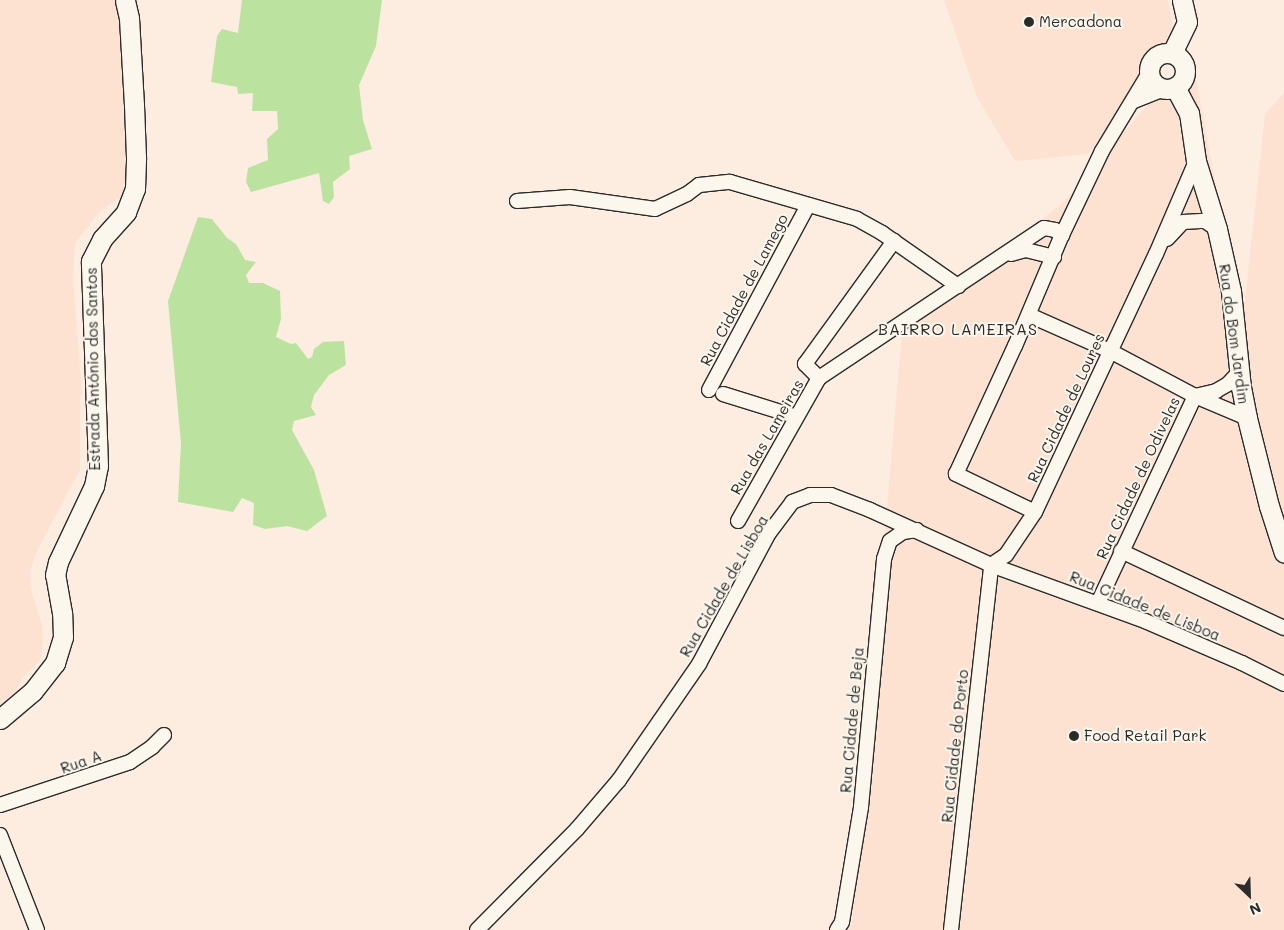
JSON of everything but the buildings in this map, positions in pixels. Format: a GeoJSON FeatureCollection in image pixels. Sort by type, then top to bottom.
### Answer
{"type":"FeatureCollection","features":[{"type":"Feature","properties":{"kind":"street","name":"Estrada António dos Santos"},"geometry":{"type":"LineString","coordinates":[[0,719],[33,691],[55,663],[63,637],[62,613],[55,575],[58,562],[94,486],[98,466],[91,261],[102,239],[126,212],[135,189],[136,157],[130,18],[125,0]]}},
{"type":"Feature","properties":{"kind":"street"},"geometry":{"type":"LineString","coordinates":[[1172,53],[1187,22],[1182,0]]}},
{"type":"Feature","properties":{"kind":"street"},"geometry":{"type":"LineString","coordinates":[[1035,512],[956,474],[1029,315],[1062,235],[1102,151],[1134,102],[1149,73],[1151,62],[1155,57],[1165,52],[1172,53],[1182,60],[1185,72],[1184,78],[1169,88],[1134,102]]}},
{"type":"Feature","properties":{"kind":"street","name":"Rua do Bom Jardim"},"geometry":{"type":"LineString","coordinates":[[1149,73],[1154,84],[1169,88],[1189,113],[1196,161],[1217,229],[1231,291],[1239,372],[1247,418],[1268,506],[1284,553]]}},
{"type":"Feature","properties":{"kind":"street"},"geometry":{"type":"LineString","coordinates":[[1156,254],[1196,161]]}},
{"type":"Feature","properties":{"kind":"street"},"geometry":{"type":"LineString","coordinates":[[517,201],[570,197],[655,209],[686,194],[699,185],[730,182],[857,219],[894,241],[958,286]]}},
{"type":"Feature","properties":{"kind":"street","name":"Rua Cidade de Lamego"},"geometry":{"type":"LineString","coordinates":[[709,390],[808,206]]}},
{"type":"Feature","properties":{"kind":"street"},"geometry":{"type":"LineString","coordinates":[[1156,254],[1174,230],[1183,222],[1205,221],[1217,229]]}},
{"type":"Feature","properties":{"kind":"street","name":"Rua das Lameiras"},"geometry":{"type":"LineString","coordinates":[[738,521],[819,378],[1044,228],[1055,230],[1062,235]]}},
{"type":"Feature","properties":{"kind":"street"},"geometry":{"type":"LineString","coordinates":[[819,378],[805,364],[894,241]]}},
{"type":"Feature","properties":{"kind":"street","name":"Rua das Lameiras"},"geometry":{"type":"LineString","coordinates":[[1003,256],[1026,250],[1054,257]]}},
{"type":"Feature","properties":{"kind":"street","name":"Rua Cidade de Loures"},"geometry":{"type":"LineString","coordinates":[[991,565],[1011,548],[1035,512],[1156,254]]}},
{"type":"Feature","properties":{"kind":"street"},"geometry":{"type":"LineString","coordinates":[[1029,315],[1110,351],[1195,396],[1247,418]]}},
{"type":"Feature","properties":{"kind":"street"},"geometry":{"type":"LineString","coordinates":[[1195,396],[1216,391],[1228,384],[1239,372]]}},
{"type":"Feature","properties":{"kind":"street"},"geometry":{"type":"LineString","coordinates":[[723,394],[797,417]]}},
{"type":"Feature","properties":{"kind":"street","name":"Rua Cidade de Odivelas"},"geometry":{"type":"LineString","coordinates":[[1098,602],[1195,396]]}},
{"type":"Feature","properties":{"kind":"street","name":"Rua Cidade de Lisboa"},"geometry":{"type":"LineString","coordinates":[[477,930],[578,829],[619,780],[699,664],[769,533],[792,502],[810,495],[832,496],[917,530],[991,565],[1098,602],[1233,659],[1284,684]]}},
{"type":"Feature","properties":{"kind":"street","name":"Rua Cidade de Beja"},"geometry":{"type":"LineString","coordinates":[[837,930],[842,922],[861,807],[884,559],[890,541],[903,532],[917,530]]}},
{"type":"Feature","properties":{"kind":"street"},"geometry":{"type":"LineString","coordinates":[[1121,551],[1284,628]]}},
{"type":"Feature","properties":{"kind":"street","name":"Rua Cidade do Porto"},"geometry":{"type":"LineString","coordinates":[[951,930],[991,565]]}},
{"type":"Feature","properties":{"kind":"street","name":"Rua A"},"geometry":{"type":"LineString","coordinates":[[0,805],[130,762],[152,747],[164,735]]}},
{"type":"Feature","properties":{"kind":"street"},"geometry":{"type":"LineString","coordinates":[[0,835],[37,930]]}},
{"type":"Feature","properties":{"kind":"shaded area"},"geometry":{"type":"Polygon","coordinates":[[[0,0],[117,0],[121,12],[126,180],[120,200],[117,199],[99,213],[75,243],[73,279],[82,393],[80,397],[80,470],[37,551],[30,571],[31,589],[42,625],[43,641],[40,660],[23,677],[16,691],[0,704],[0,0]]]}},
{"type":"Feature","properties":{"kind":"shaded area"},"geometry":{"type":"Polygon","coordinates":[[[944,0],[1168,0],[1176,45],[1088,154],[1015,161],[977,97],[944,0]]]}},
{"type":"Feature","properties":{"kind":"shaded area"},"geometry":{"type":"Polygon","coordinates":[[[1195,73],[1242,329],[1265,114],[1284,93],[1284,930],[848,930],[852,923],[902,330],[1065,201],[1150,102],[1195,73]]]}},
{"type":"Feature","properties":{"kind":"green space"},"geometry":{"type":"Polygon","coordinates":[[[242,0],[382,0],[376,46],[359,85],[363,120],[372,149],[349,156],[350,169],[333,182],[334,197],[329,204],[323,201],[319,173],[251,192],[246,182],[248,168],[268,160],[267,139],[278,129],[277,111],[252,111],[253,93],[238,94],[237,87],[211,82],[217,36],[222,29],[238,33],[242,0]]]}},
{"type":"Feature","properties":{"kind":"green space"},"geometry":{"type":"Polygon","coordinates":[[[198,217],[212,219],[227,238],[236,244],[245,260],[256,262],[246,275],[249,283],[263,283],[280,291],[281,319],[276,337],[291,344],[296,343],[308,359],[312,357],[314,349],[323,342],[344,341],[346,365],[329,375],[314,395],[311,407],[316,415],[294,421],[292,430],[314,470],[327,516],[307,531],[287,526],[265,529],[253,525],[254,503],[242,498],[233,512],[178,502],[181,443],[168,301],[198,217]]]}},
{"type":"Feature","properties":{"kind":"place","name":"Mercadona"},"geometry":{"type":"Point","coordinates":[1029,22]}},
{"type":"Feature","properties":{"kind":"place","name":"Food Retail Park"},"geometry":{"type":"Point","coordinates":[1074,736]}},
{"type":"Feature","properties":{"kind":"district","name":"BAIRRO LAMEIRAS"},"geometry":{"type":"Point","coordinates":[958,329]}}]}
